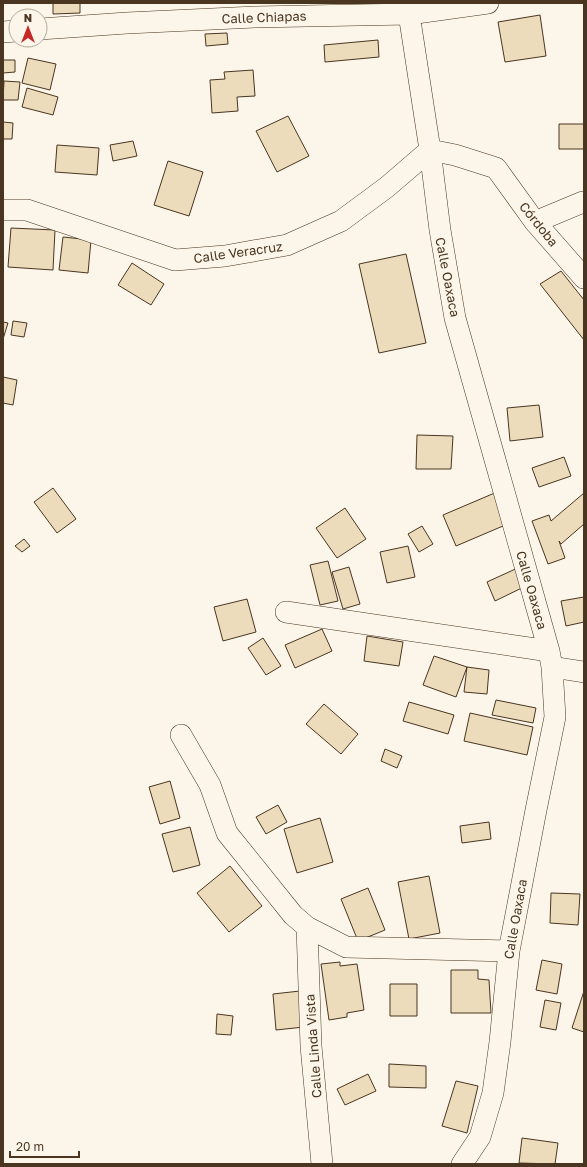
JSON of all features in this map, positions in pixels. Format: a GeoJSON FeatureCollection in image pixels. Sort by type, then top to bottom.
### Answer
{"type":"FeatureCollection","features":[{"type":"Feature","properties":{"kind":"street","name":"Calle Chiapas"},"geometry":{"type":"LineString","coordinates":[[48,28],[255,17],[409,14],[488,3]]}},
{"type":"Feature","properties":{"kind":"street","name":"Calle Oaxaca"},"geometry":{"type":"LineString","coordinates":[[409,14],[430,150],[440,230],[456,318],[551,659],[555,717],[509,951],[500,1042],[493,1093],[480,1138],[462,1164]]}},
{"type":"Feature","properties":{"kind":"street","name":"Córdoba"},"geometry":{"type":"LineString","coordinates":[[430,150],[455,155],[496,168],[534,222],[584,278]]}},
{"type":"Feature","properties":{"kind":"street","name":"Calle Veracruz"},"geometry":{"type":"LineString","coordinates":[[3,210],[27,210],[175,260],[225,256],[287,246],[341,221],[387,187],[430,150]]}},
{"type":"Feature","properties":{"kind":"street"},"geometry":{"type":"LineString","coordinates":[[534,222],[584,200]]}},
{"type":"Feature","properties":{"kind":"street"},"geometry":{"type":"LineString","coordinates":[[286,612],[551,659],[584,672]]}},
{"type":"Feature","properties":{"kind":"street"},"geometry":{"type":"LineString","coordinates":[[181,735],[210,785],[227,832],[293,915],[307,927],[346,947],[406,950],[509,951]]}},
{"type":"Feature","properties":{"kind":"street","name":"Calle Linda Vista"},"geometry":{"type":"LineString","coordinates":[[307,927],[312,1046],[322,1164]]}},
{"type":"Feature","properties":{"kind":"building"},"geometry":{"type":"Polygon","coordinates":[[[53,3],[80,3],[80,13],[53,14],[53,3]]]}},
{"type":"Feature","properties":{"kind":"building"},"geometry":{"type":"Polygon","coordinates":[[[540,15],[546,56],[505,62],[498,22],[540,15]]]}},
{"type":"Feature","properties":{"kind":"building"},"geometry":{"type":"Polygon","coordinates":[[[227,33],[228,44],[206,46],[205,34],[227,33]]]}},
{"type":"Feature","properties":{"kind":"building"},"geometry":{"type":"Polygon","coordinates":[[[378,40],[379,57],[325,62],[324,45],[378,40]]]}},
{"type":"Feature","properties":{"kind":"building"},"geometry":{"type":"Polygon","coordinates":[[[28,58],[56,64],[50,90],[22,83],[28,58]]]}},
{"type":"Feature","properties":{"kind":"building"},"geometry":{"type":"Polygon","coordinates":[[[3,60],[15,60],[15,72],[3,73],[3,60]]]}},
{"type":"Feature","properties":{"kind":"building"},"geometry":{"type":"Polygon","coordinates":[[[253,70],[255,96],[237,97],[238,111],[212,113],[210,80],[225,79],[224,72],[253,70]]]}},
{"type":"Feature","properties":{"kind":"building"},"geometry":{"type":"Polygon","coordinates":[[[4,81],[20,82],[18,100],[3,100],[4,81]]]}},
{"type":"Feature","properties":{"kind":"building"},"geometry":{"type":"Polygon","coordinates":[[[27,88],[58,97],[53,115],[22,107],[27,88]]]}},
{"type":"Feature","properties":{"kind":"building"},"geometry":{"type":"Polygon","coordinates":[[[288,116],[309,156],[277,172],[256,131],[288,116]]]}},
{"type":"Feature","properties":{"kind":"building"},"geometry":{"type":"Polygon","coordinates":[[[3,122],[13,123],[12,139],[3,139],[3,122]]]}},
{"type":"Feature","properties":{"kind":"building"},"geometry":{"type":"Polygon","coordinates":[[[559,124],[584,124],[584,149],[559,149],[559,124]]]}},
{"type":"Feature","properties":{"kind":"building"},"geometry":{"type":"Polygon","coordinates":[[[133,141],[137,156],[113,161],[110,145],[133,141]]]}},
{"type":"Feature","properties":{"kind":"building"},"geometry":{"type":"Polygon","coordinates":[[[57,145],[99,148],[97,175],[55,172],[57,145]]]}},
{"type":"Feature","properties":{"kind":"building"},"geometry":{"type":"Polygon","coordinates":[[[168,161],[203,172],[189,216],[154,205],[168,161]]]}},
{"type":"Feature","properties":{"kind":"building"},"geometry":{"type":"Polygon","coordinates":[[[11,228],[55,230],[53,270],[8,267],[11,228]]]}},
{"type":"Feature","properties":{"kind":"building"},"geometry":{"type":"Polygon","coordinates":[[[63,237],[91,240],[88,273],[59,270],[63,237]]]}},
{"type":"Feature","properties":{"kind":"building"},"geometry":{"type":"Polygon","coordinates":[[[406,254],[426,343],[379,353],[359,264],[406,254]]]}},
{"type":"Feature","properties":{"kind":"building"},"geometry":{"type":"Polygon","coordinates":[[[132,263],[164,284],[151,305],[118,285],[132,263]]]}},
{"type":"Feature","properties":{"kind":"building"},"geometry":{"type":"Polygon","coordinates":[[[561,271],[584,300],[584,340],[540,284],[561,271]]]}},
{"type":"Feature","properties":{"kind":"building"},"geometry":{"type":"Polygon","coordinates":[[[13,321],[27,323],[24,337],[11,335],[13,321]]]}},
{"type":"Feature","properties":{"kind":"building"},"geometry":{"type":"Polygon","coordinates":[[[3,322],[8,323],[3,339],[3,322]]]}},
{"type":"Feature","properties":{"kind":"building"},"geometry":{"type":"Polygon","coordinates":[[[3,377],[17,380],[13,405],[3,403],[3,377]]]}},
{"type":"Feature","properties":{"kind":"building"},"geometry":{"type":"Polygon","coordinates":[[[539,405],[543,437],[510,441],[507,408],[539,405]]]}},
{"type":"Feature","properties":{"kind":"building"},"geometry":{"type":"Polygon","coordinates":[[[417,435],[453,436],[451,469],[416,469],[417,435]]]}},
{"type":"Feature","properties":{"kind":"building"},"geometry":{"type":"Polygon","coordinates":[[[564,457],[571,476],[539,487],[532,468],[564,457]]]}},
{"type":"Feature","properties":{"kind":"building"},"geometry":{"type":"Polygon","coordinates":[[[53,488],[76,519],[57,533],[34,502],[53,488]]]}},
{"type":"Feature","properties":{"kind":"building"},"geometry":{"type":"Polygon","coordinates":[[[497,492],[510,523],[456,546],[443,515],[497,492]]]}},
{"type":"Feature","properties":{"kind":"building"},"geometry":{"type":"Polygon","coordinates":[[[584,493],[584,524],[561,544],[559,541],[565,558],[548,564],[532,521],[549,515],[551,521],[584,493]]]}},
{"type":"Feature","properties":{"kind":"building"},"geometry":{"type":"Polygon","coordinates":[[[345,508],[366,539],[337,558],[316,528],[345,508]]]}},
{"type":"Feature","properties":{"kind":"building"},"geometry":{"type":"Polygon","coordinates":[[[422,526],[433,544],[419,552],[408,534],[422,526]]]}},
{"type":"Feature","properties":{"kind":"building"},"geometry":{"type":"Polygon","coordinates":[[[24,539],[30,546],[22,552],[15,546],[24,539]]]}},
{"type":"Feature","properties":{"kind":"building"},"geometry":{"type":"Polygon","coordinates":[[[408,546],[415,577],[387,583],[380,552],[408,546]]]}},
{"type":"Feature","properties":{"kind":"building"},"geometry":{"type":"Polygon","coordinates":[[[328,561],[338,601],[320,605],[310,565],[328,561]]]}},
{"type":"Feature","properties":{"kind":"building"},"geometry":{"type":"Polygon","coordinates":[[[522,566],[530,584],[495,601],[487,582],[522,566]]]}},
{"type":"Feature","properties":{"kind":"building"},"geometry":{"type":"Polygon","coordinates":[[[349,567],[360,604],[343,609],[332,572],[349,567]]]}},
{"type":"Feature","properties":{"kind":"building"},"geometry":{"type":"Polygon","coordinates":[[[584,597],[584,622],[566,626],[561,601],[584,597]]]}},
{"type":"Feature","properties":{"kind":"building"},"geometry":{"type":"Polygon","coordinates":[[[247,599],[256,632],[223,641],[214,607],[247,599]]]}},
{"type":"Feature","properties":{"kind":"building"},"geometry":{"type":"Polygon","coordinates":[[[322,629],[332,651],[295,668],[285,645],[322,629]]]}},
{"type":"Feature","properties":{"kind":"building"},"geometry":{"type":"Polygon","coordinates":[[[367,636],[403,642],[399,666],[364,661],[367,636]]]}},
{"type":"Feature","properties":{"kind":"building"},"geometry":{"type":"Polygon","coordinates":[[[263,638],[281,666],[266,675],[248,648],[263,638]]]}},
{"type":"Feature","properties":{"kind":"building"},"geometry":{"type":"Polygon","coordinates":[[[434,656],[467,667],[456,697],[423,685],[434,656]]]}},
{"type":"Feature","properties":{"kind":"building"},"geometry":{"type":"Polygon","coordinates":[[[467,667],[489,670],[487,694],[464,692],[467,667]]]}},
{"type":"Feature","properties":{"kind":"building"},"geometry":{"type":"Polygon","coordinates":[[[496,700],[536,708],[533,723],[492,715],[496,700]]]}},
{"type":"Feature","properties":{"kind":"building"},"geometry":{"type":"Polygon","coordinates":[[[409,702],[454,715],[448,734],[403,721],[409,702]]]}},
{"type":"Feature","properties":{"kind":"building"},"geometry":{"type":"Polygon","coordinates":[[[324,704],[358,734],[341,754],[306,724],[324,704]]]}},
{"type":"Feature","properties":{"kind":"building"},"geometry":{"type":"Polygon","coordinates":[[[470,713],[533,727],[527,755],[464,741],[470,713]]]}},
{"type":"Feature","properties":{"kind":"building"},"geometry":{"type":"Polygon","coordinates":[[[385,749],[402,756],[397,768],[381,761],[385,749]]]}},
{"type":"Feature","properties":{"kind":"building"},"geometry":{"type":"Polygon","coordinates":[[[170,781],[180,818],[160,824],[149,787],[170,781]]]}},
{"type":"Feature","properties":{"kind":"building"},"geometry":{"type":"Polygon","coordinates":[[[278,805],[287,822],[266,834],[256,817],[278,805]]]}},
{"type":"Feature","properties":{"kind":"building"},"geometry":{"type":"Polygon","coordinates":[[[320,818],[333,862],[297,873],[284,829],[320,818]]]}},
{"type":"Feature","properties":{"kind":"building"},"geometry":{"type":"Polygon","coordinates":[[[489,822],[491,839],[462,843],[460,826],[489,822]]]}},
{"type":"Feature","properties":{"kind":"building"},"geometry":{"type":"Polygon","coordinates":[[[190,827],[200,865],[173,872],[162,834],[190,827]]]}},
{"type":"Feature","properties":{"kind":"building"},"geometry":{"type":"Polygon","coordinates":[[[230,866],[262,906],[229,932],[197,893],[230,866]]]}},
{"type":"Feature","properties":{"kind":"building"},"geometry":{"type":"Polygon","coordinates":[[[429,876],[440,933],[409,939],[398,882],[429,876]]]}},
{"type":"Feature","properties":{"kind":"building"},"geometry":{"type":"Polygon","coordinates":[[[368,888],[385,930],[358,941],[341,899],[368,888]]]}},
{"type":"Feature","properties":{"kind":"building"},"geometry":{"type":"Polygon","coordinates":[[[551,893],[580,894],[578,925],[550,923],[551,893]]]}},
{"type":"Feature","properties":{"kind":"building"},"geometry":{"type":"Polygon","coordinates":[[[542,960],[562,964],[557,994],[536,990],[542,960]]]}},
{"type":"Feature","properties":{"kind":"building"},"geometry":{"type":"Polygon","coordinates":[[[340,962],[340,966],[357,964],[364,1010],[347,1013],[347,1017],[329,1020],[321,964],[340,962]]]}},
{"type":"Feature","properties":{"kind":"building"},"geometry":{"type":"Polygon","coordinates":[[[451,970],[478,970],[478,979],[489,980],[491,1013],[451,1013],[451,970]]]}},
{"type":"Feature","properties":{"kind":"building"},"geometry":{"type":"Polygon","coordinates":[[[390,984],[417,984],[417,1016],[390,1016],[390,984]]]}},
{"type":"Feature","properties":{"kind":"building"},"geometry":{"type":"Polygon","coordinates":[[[300,991],[304,1027],[276,1030],[273,994],[300,991]]]}},
{"type":"Feature","properties":{"kind":"building"},"geometry":{"type":"Polygon","coordinates":[[[584,991],[584,1032],[572,1028],[584,991]]]}},
{"type":"Feature","properties":{"kind":"building"},"geometry":{"type":"Polygon","coordinates":[[[545,1000],[561,1003],[556,1030],[540,1027],[545,1000]]]}},
{"type":"Feature","properties":{"kind":"building"},"geometry":{"type":"Polygon","coordinates":[[[217,1014],[233,1016],[231,1035],[216,1034],[217,1014]]]}},
{"type":"Feature","properties":{"kind":"building"},"geometry":{"type":"Polygon","coordinates":[[[389,1064],[426,1066],[426,1088],[389,1087],[389,1064]]]}},
{"type":"Feature","properties":{"kind":"building"},"geometry":{"type":"Polygon","coordinates":[[[368,1074],[376,1091],[345,1105],[337,1089],[368,1074]]]}},
{"type":"Feature","properties":{"kind":"building"},"geometry":{"type":"Polygon","coordinates":[[[456,1081],[478,1086],[467,1133],[442,1126],[456,1081]]]}},
{"type":"Feature","properties":{"kind":"building"},"geometry":{"type":"Polygon","coordinates":[[[522,1138],[558,1143],[555,1164],[519,1163],[522,1138]]]}}]}
